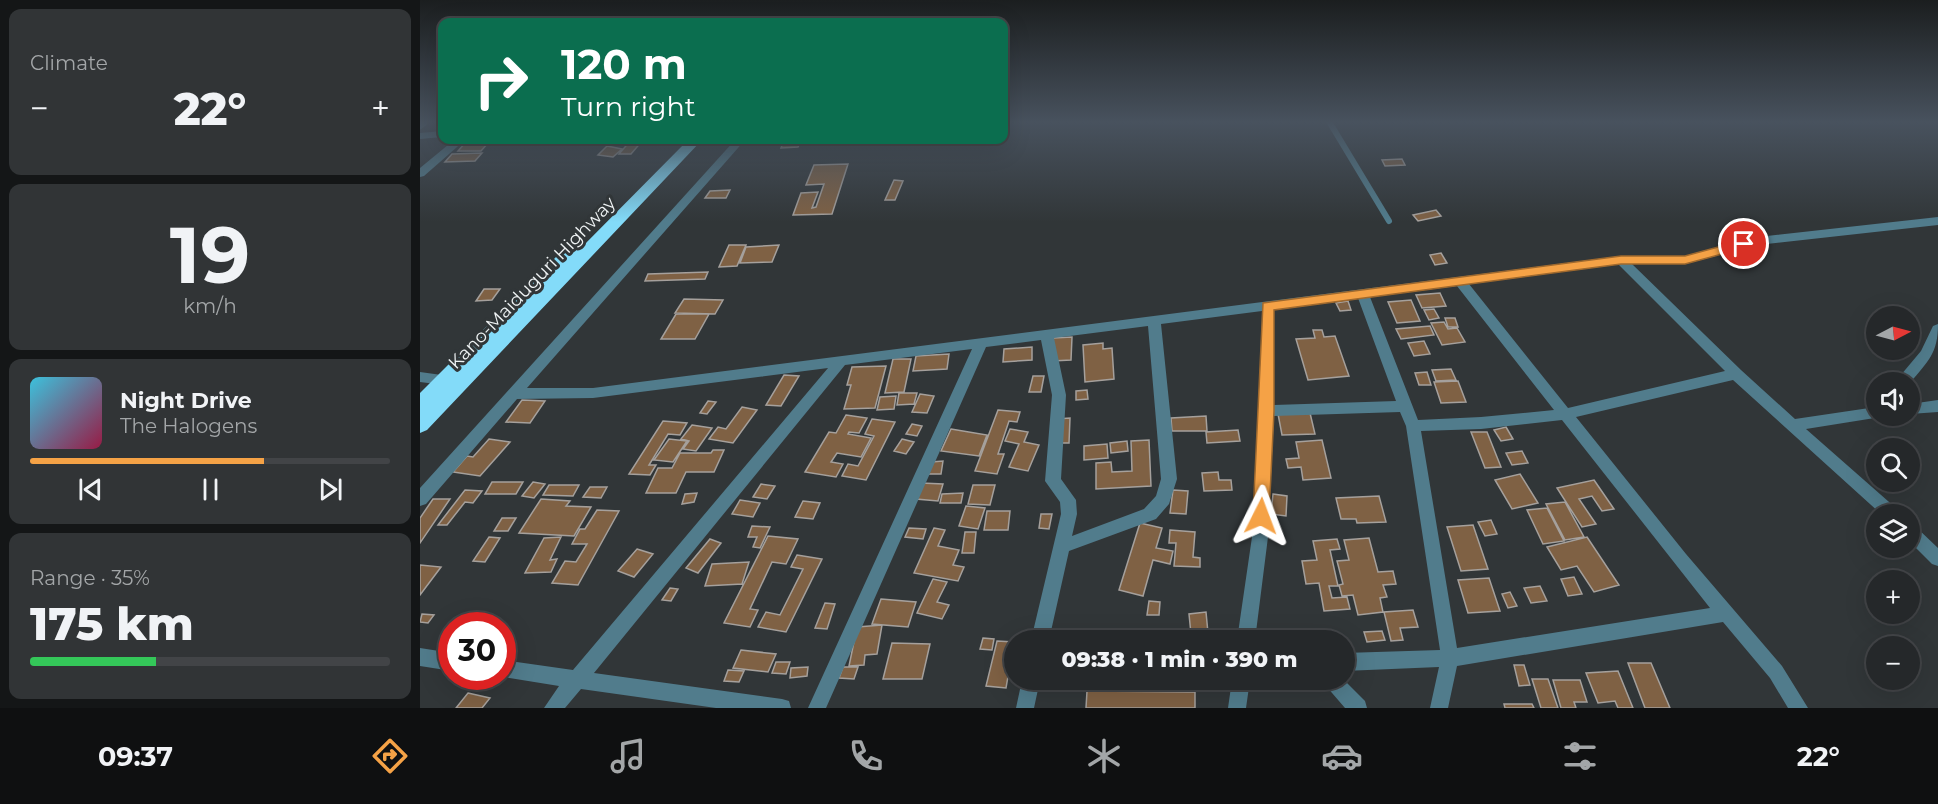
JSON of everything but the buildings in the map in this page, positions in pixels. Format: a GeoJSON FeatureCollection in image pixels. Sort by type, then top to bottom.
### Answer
{"type":"FeatureCollection","features":[{"type":"Feature","properties":{"kind":"highway","name":"Kano-Maiduguri Highway"},"geometry":{"type":"LineString","coordinates":[[420,425],[664,156]]}},
{"type":"Feature","properties":{"kind":"highway","name":"Kano-Maiduguri Highway"},"geometry":{"type":"LineString","coordinates":[[420,405],[444,380],[505,329],[679,156]]}},
{"type":"Feature","properties":{"kind":"street"},"geometry":{"type":"LineString","coordinates":[[420,174],[441,156]]}},
{"type":"Feature","properties":{"kind":"street"},"geometry":{"type":"LineString","coordinates":[[420,499],[726,156]]}},
{"type":"Feature","properties":{"kind":"street"},"geometry":{"type":"LineString","coordinates":[[512,394],[593,393],[1621,260],[1685,260],[1758,241],[1938,221]]}},
{"type":"Feature","properties":{"kind":"street"},"geometry":{"type":"LineString","coordinates":[[1621,260],[1736,374],[1880,504]]}},
{"type":"Feature","properties":{"kind":"street"},"geometry":{"type":"LineString","coordinates":[[1460,281],[1680,559],[1776,672],[1799,708]]}},
{"type":"Feature","properties":{"kind":"street"},"geometry":{"type":"LineString","coordinates":[[1362,294],[1413,426],[1450,658],[1439,708]]}},
{"type":"Feature","properties":{"kind":"street"},"geometry":{"type":"LineString","coordinates":[[1247,630],[1260,537],[1267,411],[1268,307]]}},
{"type":"Feature","properties":{"kind":"street"},"geometry":{"type":"LineString","coordinates":[[1061,547],[1150,514],[1163,499],[1169,479],[1154,322]]}},
{"type":"Feature","properties":{"kind":"street"},"geometry":{"type":"LineString","coordinates":[[1911,372],[1926,354],[1938,329]]}},
{"type":"Feature","properties":{"kind":"street"},"geometry":{"type":"LineString","coordinates":[[1042,630],[1069,514],[1068,500],[1053,481],[1059,395],[1047,334]]}},
{"type":"Feature","properties":{"kind":"street"},"geometry":{"type":"LineString","coordinates":[[817,708],[981,343]]}},
{"type":"Feature","properties":{"kind":"street"},"geometry":{"type":"LineString","coordinates":[[554,708],[842,360]]}},
{"type":"Feature","properties":{"kind":"street"},"geometry":{"type":"LineString","coordinates":[[1413,426],[1481,423],[1565,414],[1736,374]]}},
{"type":"Feature","properties":{"kind":"street"},"geometry":{"type":"LineString","coordinates":[[420,377],[444,380]]}},
{"type":"Feature","properties":{"kind":"street"},"geometry":{"type":"LineString","coordinates":[[1267,411],[1406,406]]}},
{"type":"Feature","properties":{"kind":"street"},"geometry":{"type":"LineString","coordinates":[[1920,409],[1938,406]]}},
{"type":"Feature","properties":{"kind":"street"},"geometry":{"type":"LineString","coordinates":[[1920,413],[1938,416]]}},
{"type":"Feature","properties":{"kind":"street"},"geometry":{"type":"LineString","coordinates":[[1792,425],[1866,414]]}},
{"type":"Feature","properties":{"kind":"street"},"geometry":{"type":"LineString","coordinates":[[1920,542],[1938,559]]}},
{"type":"Feature","properties":{"kind":"street"},"geometry":{"type":"LineString","coordinates":[[1355,662],[1450,658],[1728,613]]}},
{"type":"Feature","properties":{"kind":"street"},"geometry":{"type":"LineString","coordinates":[[420,657],[438,660]]}},
{"type":"Feature","properties":{"kind":"street"},"geometry":{"type":"LineString","coordinates":[[516,671],[782,708]]}},
{"type":"Feature","properties":{"kind":"street"},"geometry":{"type":"LineString","coordinates":[[1025,708],[1029,690]]}},
{"type":"Feature","properties":{"kind":"street"},"geometry":{"type":"LineString","coordinates":[[1237,708],[1240,690]]}},
{"type":"Feature","properties":{"kind":"street"},"geometry":{"type":"LineString","coordinates":[[1341,690],[1358,708]]}},
{"type":"Feature","properties":{"kind":"lane"},"geometry":{"type":"LineString","coordinates":[[1350,156],[1389,220]]}},
{"type":"Feature","properties":{"kind":"route"},"geometry":{"type":"LineString","coordinates":[[1261,516],[1267,411],[1268,307],[1621,260],[1685,260],[1744,244]]}}]}
